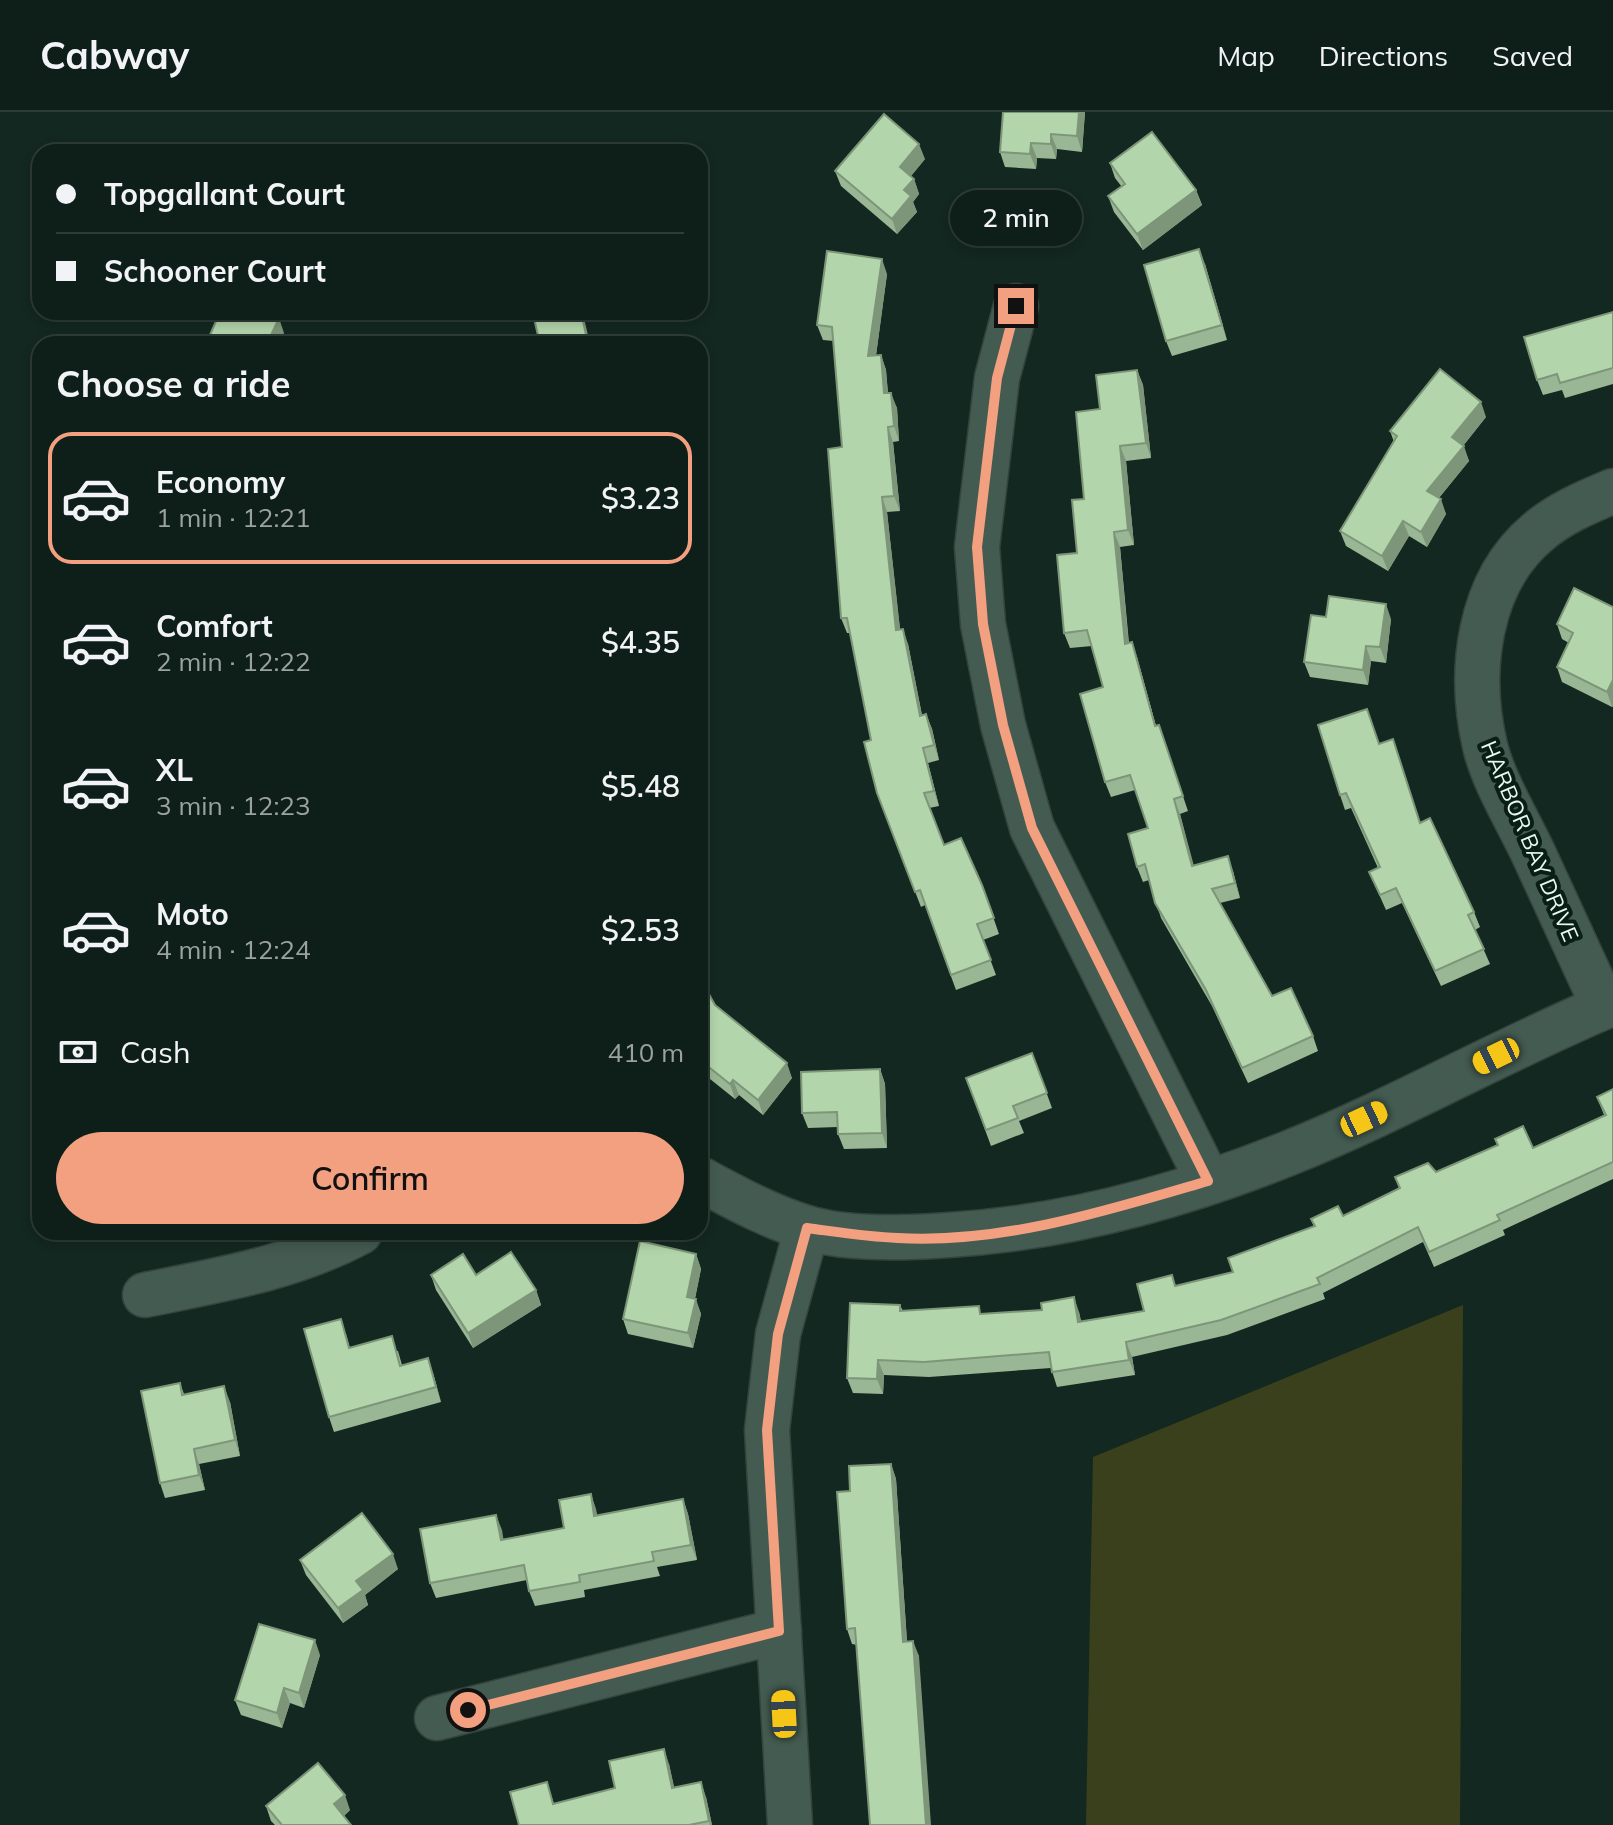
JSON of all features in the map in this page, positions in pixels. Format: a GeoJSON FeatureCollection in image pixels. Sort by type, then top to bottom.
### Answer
{"type":"FeatureCollection","features":[{"type":"Feature","properties":{"kind":"street"},"geometry":{"type":"LineString","coordinates":[[1016,306],[997,378],[977,547],[983,624],[1003,725],[1032,828],[1208,1181]]}},
{"type":"Feature","properties":{"kind":"street","name":"HARBOR BAY DRIVE"},"geometry":{"type":"LineString","coordinates":[[1608,1005],[1486,749],[1476,693],[1480,638],[1493,596],[1512,560],[1537,532],[1574,507],[1613,491]]}},
{"type":"Feature","properties":{"kind":"street"},"geometry":{"type":"LineString","coordinates":[[708,1183],[744,1203],[807,1228],[899,1239],[994,1233],[1090,1215],[1208,1181],[1289,1153],[1608,1005]]}},
{"type":"Feature","properties":{"kind":"street"},"geometry":{"type":"LineString","coordinates":[[790,1825],[767,1430],[778,1334],[807,1228]]}},
{"type":"Feature","properties":{"kind":"street"},"geometry":{"type":"LineString","coordinates":[[145,1295],[267,1270],[344,1240]]}},
{"type":"Feature","properties":{"kind":"street"},"geometry":{"type":"LineString","coordinates":[[437,1718],[779,1631]]}},
{"type":"Feature","properties":{"kind":"green space"},"geometry":{"type":"Polygon","coordinates":[[[1463,1305],[1460,1825],[1086,1825],[1093,1457],[1463,1305]]]}},
{"type":"Feature","properties":{"kind":"building"},"geometry":{"type":"Polygon","coordinates":[[[1003,112],[1079,112],[1077,136],[1051,134],[1051,144],[1031,143],[1030,154],[1000,152],[1003,112]]]}},
{"type":"Feature","properties":{"kind":"building"},"geometry":{"type":"Polygon","coordinates":[[[884,114],[919,144],[900,167],[914,179],[904,190],[911,196],[892,219],[835,171],[884,114]]]}},
{"type":"Feature","properties":{"kind":"building"},"geometry":{"type":"Polygon","coordinates":[[[1152,132],[1196,190],[1137,234],[1108,196],[1125,184],[1110,163],[1152,132]]]}},
{"type":"Feature","properties":{"kind":"building"},"geometry":{"type":"Polygon","coordinates":[[[1199,249],[1222,325],[1166,341],[1144,265],[1199,249]]]}},
{"type":"Feature","properties":{"kind":"building"},"geometry":{"type":"Polygon","coordinates":[[[827,251],[882,259],[868,356],[881,355],[884,393],[891,393],[894,426],[888,427],[894,496],[882,497],[896,630],[903,629],[920,716],[926,714],[934,745],[923,748],[934,791],[924,793],[944,845],[961,838],[994,918],[977,924],[991,960],[951,975],[920,890],[915,892],[877,793],[864,742],[871,740],[847,618],[841,618],[828,449],[842,447],[832,327],[817,325],[827,251]]]}},
{"type":"Feature","properties":{"kind":"building"},"geometry":{"type":"Polygon","coordinates":[[[1613,312],[1613,368],[1560,383],[1557,374],[1537,380],[1524,337],[1613,312]]]}},
{"type":"Feature","properties":{"kind":"building"},"geometry":{"type":"Polygon","coordinates":[[[216,320],[278,320],[271,336],[210,336],[216,320]]]}},
{"type":"Feature","properties":{"kind":"building"},"geometry":{"type":"Polygon","coordinates":[[[534,320],[583,320],[586,336],[538,336],[534,320]]]}},
{"type":"Feature","properties":{"kind":"building"},"geometry":{"type":"Polygon","coordinates":[[[1440,369],[1481,402],[1452,437],[1464,446],[1427,491],[1441,499],[1421,532],[1403,521],[1382,556],[1340,531],[1397,436],[1390,431],[1440,369]]]}},
{"type":"Feature","properties":{"kind":"building"},"geometry":{"type":"Polygon","coordinates":[[[1137,370],[1146,443],[1120,446],[1128,530],[1114,532],[1125,644],[1132,642],[1155,726],[1159,725],[1183,796],[1174,799],[1192,866],[1228,856],[1235,883],[1212,889],[1272,996],[1291,988],[1313,1036],[1242,1068],[1206,990],[1155,903],[1145,864],[1137,867],[1128,834],[1148,828],[1130,775],[1105,782],[1080,694],[1103,687],[1087,630],[1064,633],[1057,555],[1077,553],[1072,500],[1084,499],[1076,412],[1100,409],[1096,375],[1137,370]]]}},
{"type":"Feature","properties":{"kind":"building"},"geometry":{"type":"Polygon","coordinates":[[[1574,588],[1613,607],[1613,680],[1607,692],[1557,667],[1573,633],[1557,624],[1574,588]]]}},
{"type":"Feature","properties":{"kind":"building"},"geometry":{"type":"Polygon","coordinates":[[[1329,596],[1386,604],[1380,647],[1366,646],[1363,670],[1304,662],[1311,615],[1326,617],[1329,596]]]}},
{"type":"Feature","properties":{"kind":"building"},"geometry":{"type":"Polygon","coordinates":[[[1367,709],[1379,744],[1393,739],[1420,823],[1430,818],[1474,912],[1468,915],[1484,949],[1435,971],[1396,888],[1380,895],[1369,872],[1380,867],[1346,793],[1340,795],[1318,725],[1367,709]]]}},
{"type":"Feature","properties":{"kind":"building"},"geometry":{"type":"Polygon","coordinates":[[[708,992],[715,1005],[787,1063],[758,1100],[733,1080],[730,1084],[708,1066],[708,992]]]}},
{"type":"Feature","properties":{"kind":"building"},"geometry":{"type":"Polygon","coordinates":[[[1032,1053],[1047,1093],[1013,1106],[1018,1118],[986,1130],[966,1078],[1032,1053]]]}},
{"type":"Feature","properties":{"kind":"building"},"geometry":{"type":"Polygon","coordinates":[[[880,1069],[882,1133],[838,1134],[837,1112],[802,1113],[801,1072],[880,1069]]]}},
{"type":"Feature","properties":{"kind":"building"},"geometry":{"type":"Polygon","coordinates":[[[1613,1089],[1613,1162],[1497,1215],[1500,1220],[1429,1252],[1418,1227],[1317,1278],[1320,1284],[1221,1320],[1126,1342],[1129,1360],[1052,1372],[1049,1352],[924,1362],[878,1360],[877,1379],[847,1378],[850,1303],[900,1305],[900,1311],[979,1306],[980,1314],[1042,1310],[1041,1303],[1074,1297],[1078,1322],[1144,1311],[1137,1284],[1172,1275],[1175,1286],[1233,1272],[1228,1258],[1315,1226],[1311,1219],[1338,1206],[1343,1216],[1400,1188],[1395,1177],[1428,1163],[1436,1172],[1498,1145],[1495,1139],[1523,1126],[1533,1148],[1606,1115],[1597,1097],[1613,1089]]]}},
{"type":"Feature","properties":{"kind":"building"},"geometry":{"type":"Polygon","coordinates":[[[640,1241],[696,1254],[687,1297],[696,1299],[688,1333],[623,1319],[640,1241]]]}},
{"type":"Feature","properties":{"kind":"building"},"geometry":{"type":"Polygon","coordinates":[[[511,1252],[536,1290],[468,1333],[431,1275],[463,1254],[476,1275],[511,1252]]]}},
{"type":"Feature","properties":{"kind":"building"},"geometry":{"type":"Polygon","coordinates":[[[341,1319],[349,1348],[392,1336],[400,1366],[428,1358],[436,1387],[329,1417],[304,1329],[341,1319]]]}},
{"type":"Feature","properties":{"kind":"building"},"geometry":{"type":"Polygon","coordinates":[[[180,1383],[182,1395],[224,1386],[235,1440],[194,1449],[199,1475],[160,1483],[141,1391],[180,1383]]]}},
{"type":"Feature","properties":{"kind":"building"},"geometry":{"type":"Polygon","coordinates":[[[891,1464],[903,1642],[913,1641],[926,1825],[870,1825],[855,1628],[847,1629],[837,1492],[850,1491],[849,1466],[891,1464]]]}},
{"type":"Feature","properties":{"kind":"building"},"geometry":{"type":"Polygon","coordinates":[[[591,1494],[594,1516],[683,1499],[691,1545],[652,1552],[654,1561],[579,1575],[580,1582],[529,1591],[524,1565],[430,1583],[420,1529],[496,1515],[501,1540],[564,1528],[559,1500],[591,1494]]]}},
{"type":"Feature","properties":{"kind":"building"},"geometry":{"type":"Polygon","coordinates":[[[362,1513],[393,1554],[356,1581],[363,1590],[338,1608],[300,1560],[362,1513]]]}},
{"type":"Feature","properties":{"kind":"building"},"geometry":{"type":"Polygon","coordinates":[[[259,1624],[315,1640],[299,1693],[284,1688],[277,1713],[235,1700],[259,1624]]]}},
{"type":"Feature","properties":{"kind":"building"},"geometry":{"type":"Polygon","coordinates":[[[664,1749],[672,1788],[701,1782],[709,1821],[689,1825],[519,1825],[510,1792],[547,1782],[553,1804],[615,1788],[609,1761],[664,1749]]]}},
{"type":"Feature","properties":{"kind":"building"},"geometry":{"type":"Polygon","coordinates":[[[318,1763],[345,1795],[334,1804],[351,1825],[282,1825],[266,1806],[318,1763]]]}},
{"type":"Feature","properties":{"kind":"route"},"geometry":{"type":"LineString","coordinates":[[468,1710],[779,1631],[767,1430],[770,1383],[778,1334],[807,1228],[899,1239],[994,1233],[1090,1215],[1208,1181],[1032,828],[1003,725],[983,624],[977,547],[997,378],[1016,306]]}}]}
